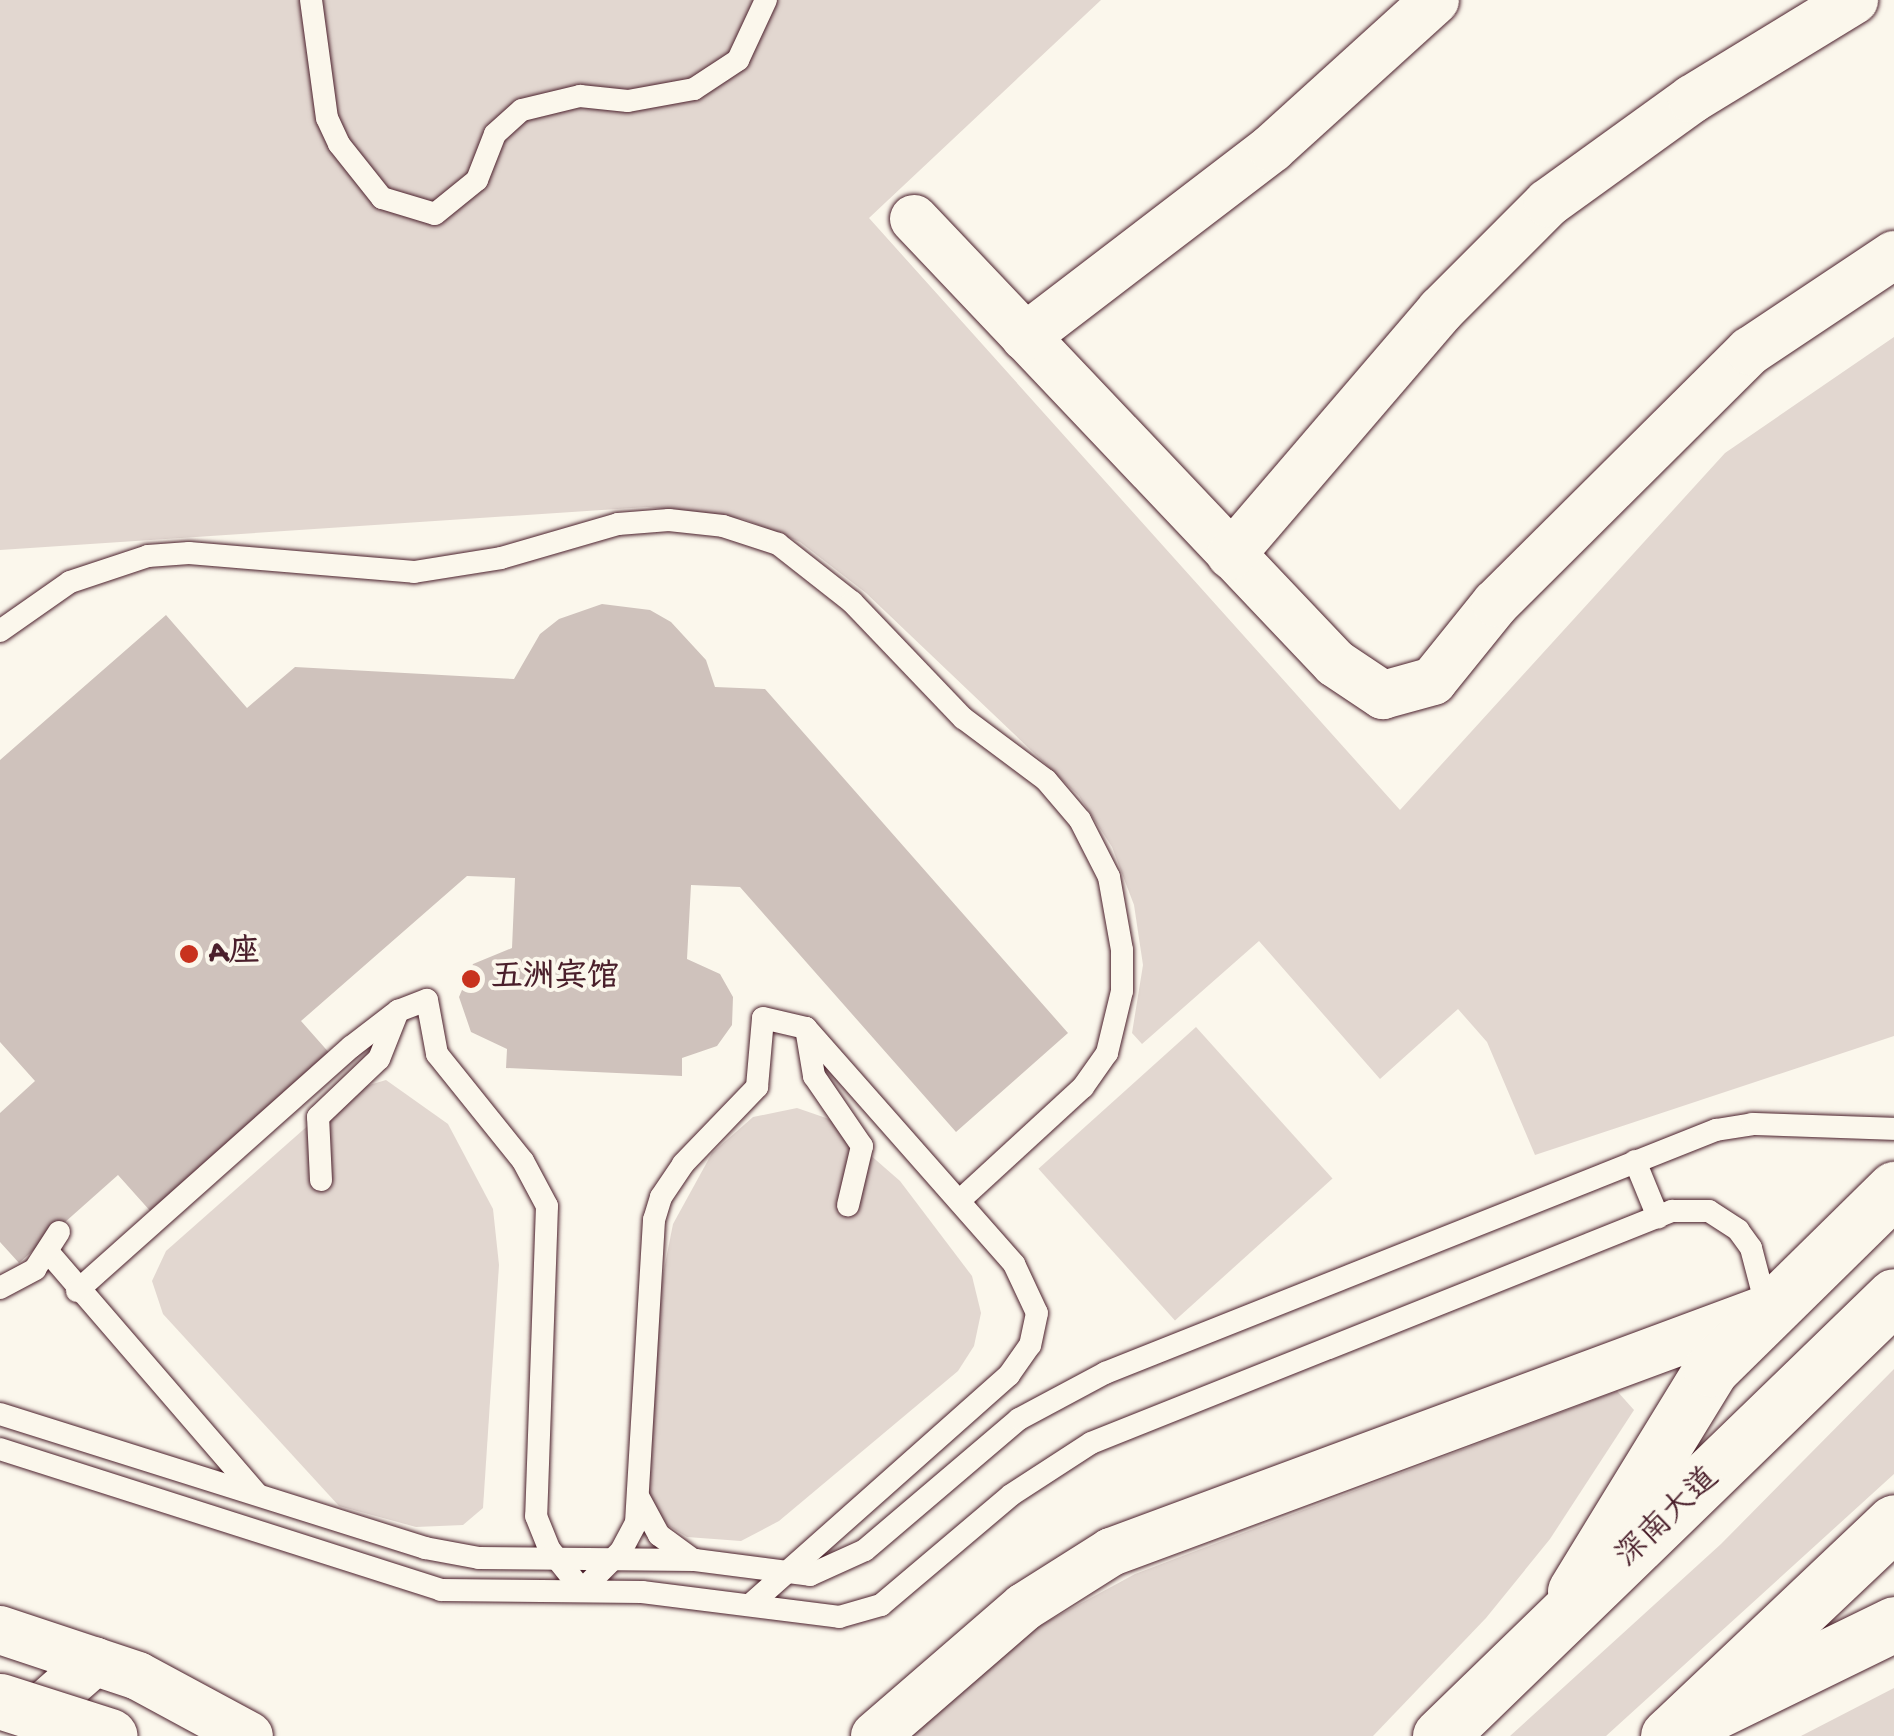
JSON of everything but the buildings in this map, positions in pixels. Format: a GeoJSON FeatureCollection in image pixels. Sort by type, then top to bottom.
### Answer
{"type":"FeatureCollection","features":[{"type":"Feature","properties":{"kind":"main road"},"geometry":{"type":"LineString","coordinates":[[1537,1648],[1683,1408],[1766,1309],[1894,1189]]}},
{"type":"Feature","properties":{"kind":"main road","name":"深南大道"},"geometry":{"type":"LineString","coordinates":[[1440,1736],[1537,1648],[1894,1296]]}},
{"type":"Feature","properties":{"kind":"main road"},"geometry":{"type":"LineString","coordinates":[[1671,1734],[1894,1522]]}},
{"type":"Feature","properties":{"kind":"main road"},"geometry":{"type":"LineString","coordinates":[[1671,1734],[1894,1624]]}},
{"type":"Feature","properties":{"kind":"main road"},"geometry":{"type":"LineString","coordinates":[[0,1701],[110,1736]]}},
{"type":"Feature","properties":{"kind":"street"},"geometry":{"type":"LineString","coordinates":[[1025,337],[1272,148],[1435,0]]}},
{"type":"Feature","properties":{"kind":"street"},"geometry":{"type":"LineString","coordinates":[[1232,555],[1442,310],[1548,203],[1692,99],[1854,0]]}},
{"type":"Feature","properties":{"kind":"street"},"geometry":{"type":"LineString","coordinates":[[914,220],[1335,663],[1382,695],[1433,681],[1496,603],[1750,350],[1894,255]]}},
{"type":"Feature","properties":{"kind":"street"},"geometry":{"type":"LineString","coordinates":[[875,1736],[1024,1608],[1112,1552],[1766,1309]]}},
{"type":"Feature","properties":{"kind":"street"},"geometry":{"type":"LineString","coordinates":[[0,1630],[95,1661],[197,1704],[249,1736]]}},
{"type":"Feature","properties":{"kind":"street"},"geometry":{"type":"LineString","coordinates":[[10,1736],[95,1661]]}},
{"type":"Feature","properties":{"kind":"lane"},"geometry":{"type":"LineString","coordinates":[[311,0],[327,118],[340,144],[382,198],[436,214],[476,180],[494,134],[522,110],[580,96],[628,101],[694,89],[738,60],[766,0]]}},
{"type":"Feature","properties":{"kind":"lane"},"geometry":{"type":"LineString","coordinates":[[0,631],[70,582],[148,556],[188,553],[414,572],[502,558],[618,524],[668,520],[723,526],[778,544],[852,602],[963,718],[1046,780],[1080,820],[1109,878],[1122,991],[1107,1053],[1083,1086],[960,1200]]}},
{"type":"Feature","properties":{"kind":"lane"},"geometry":{"type":"LineString","coordinates":[[78,1290],[398,1012],[427,1000],[437,1054],[523,1161],[547,1206],[536,1516],[557,1558],[582,1590]]}},
{"type":"Feature","properties":{"kind":"lane"},"geometry":{"type":"LineString","coordinates":[[321,1180],[318,1117],[379,1060],[398,1012]]}},
{"type":"Feature","properties":{"kind":"lane"},"geometry":{"type":"LineString","coordinates":[[582,1590],[613,1559],[636,1523],[654,1220],[670,1180],[757,1086],[763,1018],[806,1028],[960,1200],[1026,1281],[1038,1313],[1030,1345],[1009,1375],[750,1605]]}},
{"type":"Feature","properties":{"kind":"lane"},"geometry":{"type":"LineString","coordinates":[[806,1028],[814,1076],[862,1146],[848,1205]]}},
{"type":"Feature","properties":{"kind":"lane"},"geometry":{"type":"LineString","coordinates":[[0,1414],[425,1548],[479,1558],[695,1560],[819,1574],[854,1558],[1019,1419],[1074,1386],[1635,1161],[1734,1126],[1894,1129]]}},
{"type":"Feature","properties":{"kind":"lane"},"geometry":{"type":"LineString","coordinates":[[1635,1161],[1658,1217]]}},
{"type":"Feature","properties":{"kind":"lane"},"geometry":{"type":"LineString","coordinates":[[0,1449],[396,1580],[476,1594],[582,1590],[750,1605],[822,1617],[869,1612],[1038,1474],[1091,1443],[1658,1217],[1698,1209],[1730,1222],[1751,1248],[1766,1309]]}},
{"type":"Feature","properties":{"kind":"lane"},"geometry":{"type":"LineString","coordinates":[[0,1288],[26,1275],[54,1242],[78,1290],[257,1494]]}},
{"type":"Feature","properties":{"kind":"lane"},"geometry":{"type":"LineString","coordinates":[[638,1494],[659,1535],[695,1560]]}},
{"type":"Feature","properties":{"kind":"lane"},"geometry":{"type":"LineString","coordinates":[[479,1558],[516,1541],[536,1516]]}},
{"type":"Feature","properties":{"kind":"shaded area"},"geometry":{"type":"Polygon","coordinates":[[[0,0],[1101,0],[869,218],[1400,810],[1725,453],[1894,337],[1894,1036],[1535,1155],[1487,1042],[1458,1009],[1380,1079],[1259,941],[1142,1044],[1132,1033],[1143,965],[1134,905],[1112,847],[1079,796],[866,593],[800,542],[744,519],[647,507],[0,550],[0,0]]]}},
{"type":"Feature","properties":{"kind":"shaded area"},"geometry":{"type":"Polygon","coordinates":[[[1196,1027],[1333,1179],[1175,1320],[1038,1169],[1196,1027]]]}},
{"type":"Feature","properties":{"kind":"shaded area"},"geometry":{"type":"Polygon","coordinates":[[[386,1080],[448,1124],[493,1209],[499,1265],[483,1508],[463,1525],[416,1527],[339,1506],[163,1314],[152,1281],[166,1251],[346,1092],[386,1080]]]}},
{"type":"Feature","properties":{"kind":"shaded area"},"geometry":{"type":"Polygon","coordinates":[[[797,1108],[829,1119],[900,1181],[972,1276],[981,1313],[974,1346],[958,1371],[779,1521],[741,1541],[687,1537],[664,1523],[648,1496],[657,1305],[673,1224],[712,1153],[753,1117],[797,1108]]]}},
{"type":"Feature","properties":{"kind":"shaded area"},"geometry":{"type":"Polygon","coordinates":[[[1894,1369],[1894,1474],[1606,1736],[1510,1736],[1721,1544],[1894,1369]]]}},
{"type":"Feature","properties":{"kind":"shaded area"},"geometry":{"type":"Polygon","coordinates":[[[1617,1391],[1634,1410],[1550,1539],[1486,1618],[1373,1736],[911,1736],[1039,1626],[1135,1574],[1617,1391]]]}},
{"type":"Feature","properties":{"kind":"shaded area"},"geometry":{"type":"Polygon","coordinates":[[[1894,1688],[1894,1736],[1801,1736],[1894,1688]]]}},
{"type":"Feature","properties":{"kind":"place","name":"A座"},"geometry":{"type":"Point","coordinates":[189,954]}},
{"type":"Feature","properties":{"kind":"place","name":"五洲宾馆"},"geometry":{"type":"Point","coordinates":[471,979]}}]}
